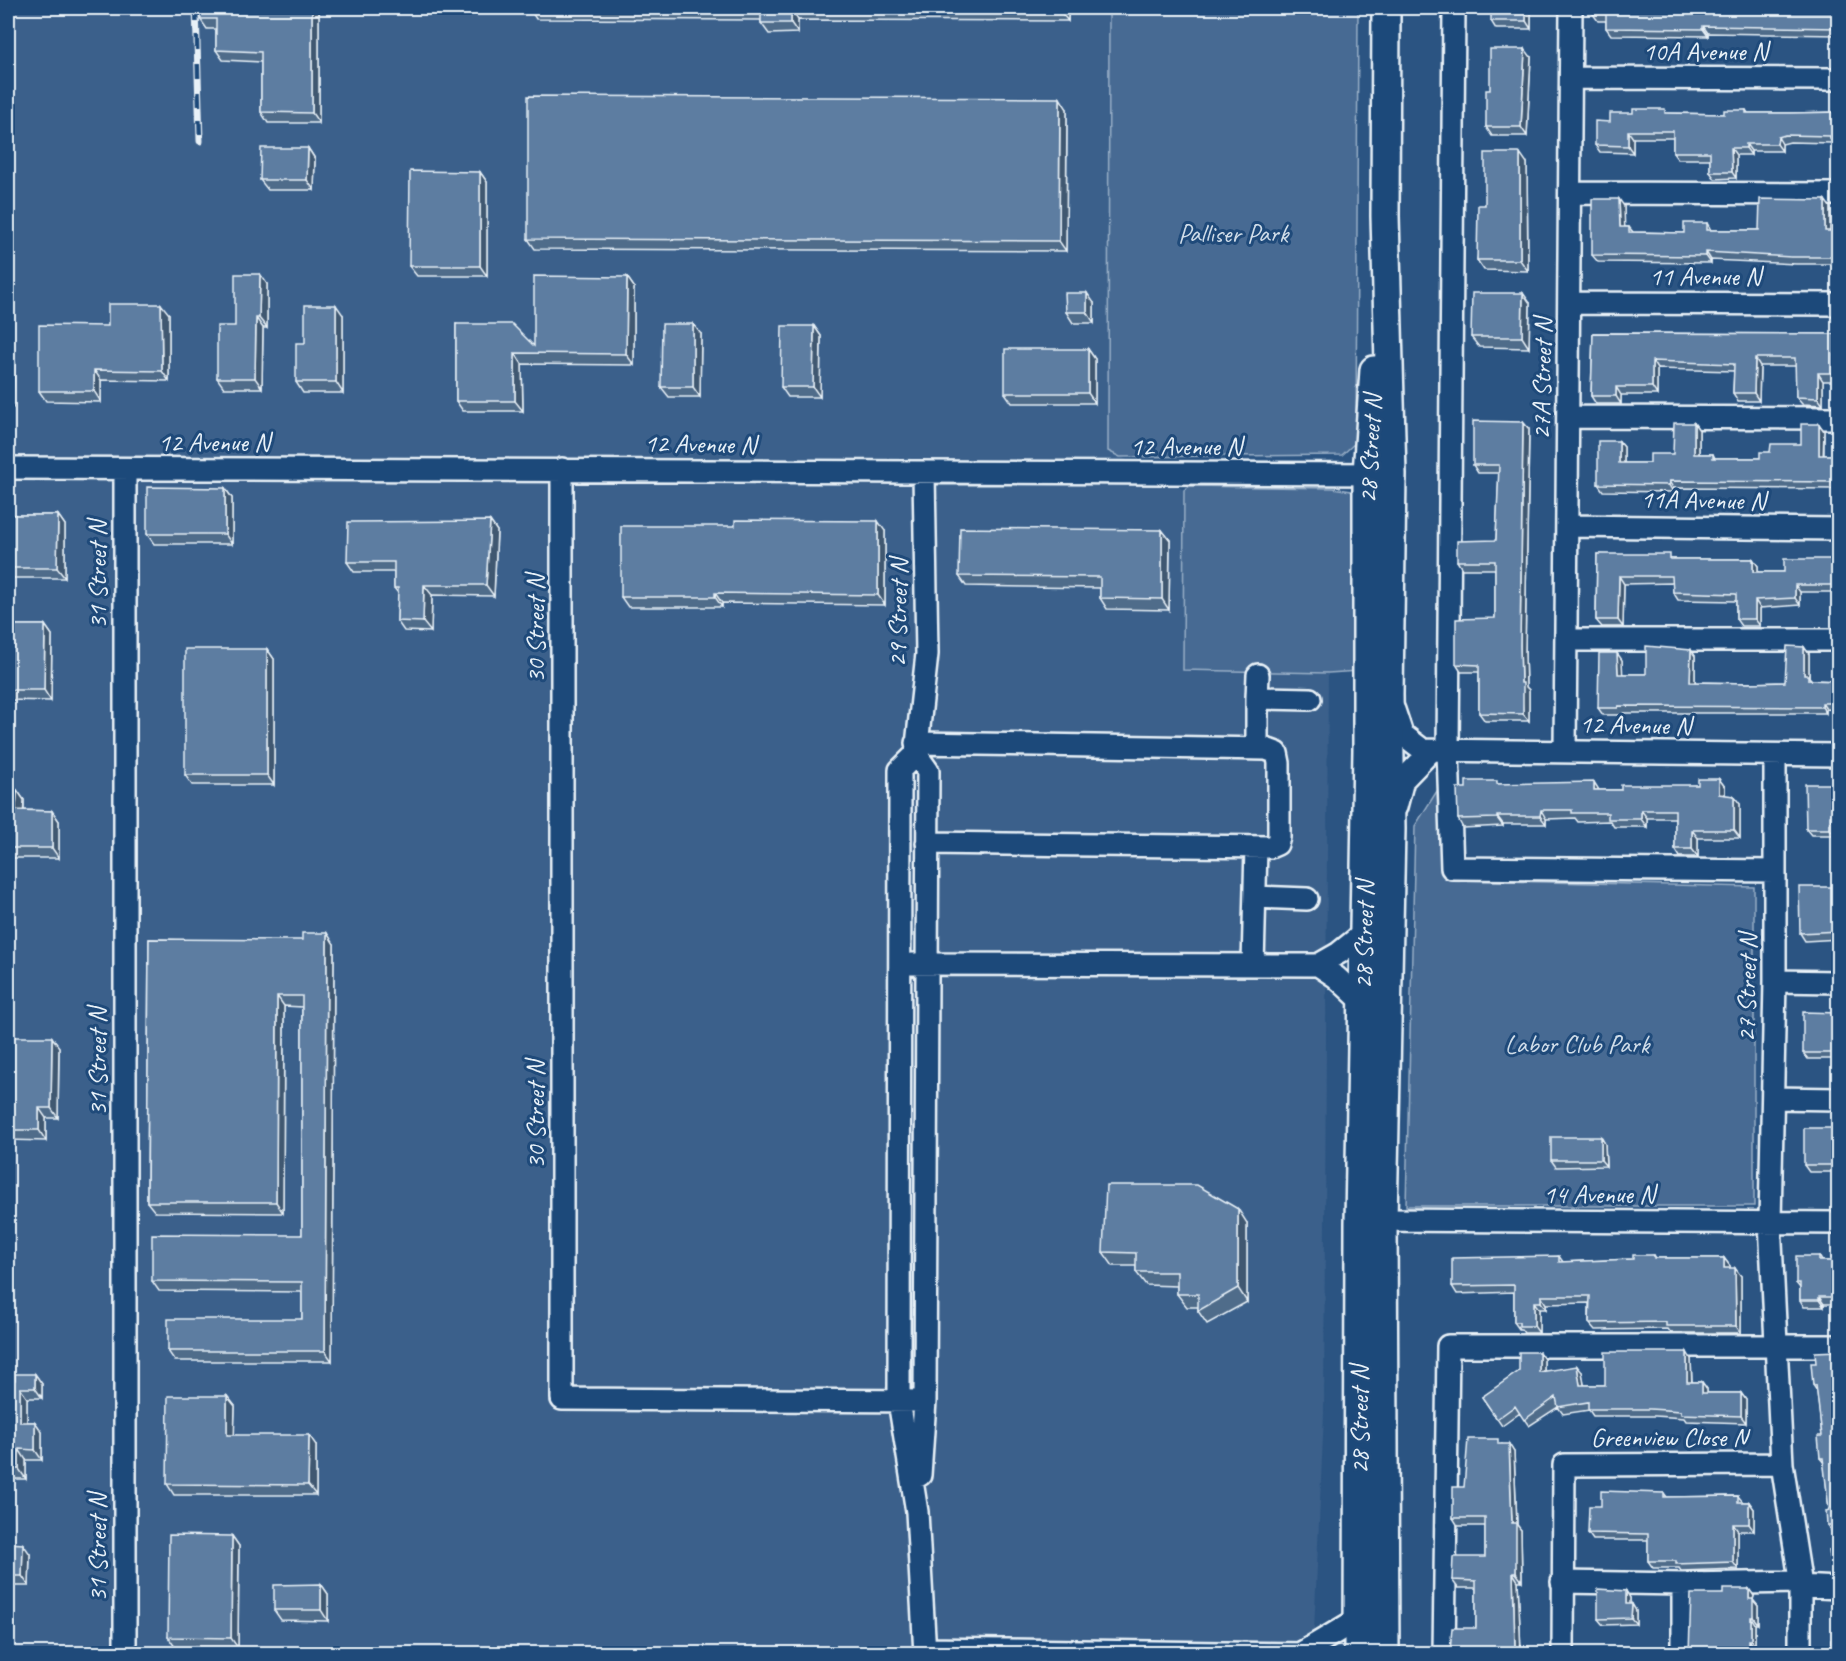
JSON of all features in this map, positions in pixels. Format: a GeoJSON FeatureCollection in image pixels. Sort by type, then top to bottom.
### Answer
{"type":"FeatureCollection","features":[{"type":"Feature","properties":{"kind":"main road","name":"28 Street N"},"geometry":{"type":"LineString","coordinates":[[1385,1653],[1363,1002],[1385,216],[1386,8]]}},
{"type":"Feature","properties":{"kind":"main road","name":"28 Street N"},"geometry":{"type":"LineString","coordinates":[[1358,1653],[1371,1222],[1391,829],[1389,694],[1379,474]]}},
{"type":"Feature","properties":{"kind":"street"},"geometry":{"type":"LineString","coordinates":[[1454,8],[1439,751],[1452,868],[1775,871]]}},
{"type":"Feature","properties":{"kind":"street","name":"27A Street N"},"geometry":{"type":"LineString","coordinates":[[1565,751],[1571,303],[1571,8]]}},
{"type":"Feature","properties":{"kind":"street","name":"10A Avenue N"},"geometry":{"type":"LineString","coordinates":[[1571,78],[1839,79]]}},
{"type":"Feature","properties":{"kind":"street"},"geometry":{"type":"LineString","coordinates":[[1571,193],[1839,194]]}},
{"type":"Feature","properties":{"kind":"street","name":"11 Avenue N"},"geometry":{"type":"LineString","coordinates":[[1571,303],[1839,304]]}},
{"type":"Feature","properties":{"kind":"street"},"geometry":{"type":"LineString","coordinates":[[1569,417],[1839,418]]}},
{"type":"Feature","properties":{"kind":"street","name":"12 Avenue N"},"geometry":{"type":"LineString","coordinates":[[8,468],[1379,474]]}},
{"type":"Feature","properties":{"kind":"street","name":"30 Street N"},"geometry":{"type":"LineString","coordinates":[[562,469],[562,1399],[925,1401]]}},
{"type":"Feature","properties":{"kind":"street","name":"31 Street N"},"geometry":{"type":"LineString","coordinates":[[125,470],[125,1653]]}},
{"type":"Feature","properties":{"kind":"street","name":"29 Street N"},"geometry":{"type":"LineString","coordinates":[[916,748],[927,654],[924,473]]}},
{"type":"Feature","properties":{"kind":"street","name":"11A Avenue N"},"geometry":{"type":"LineString","coordinates":[[1567,526],[1839,529]]}},
{"type":"Feature","properties":{"kind":"street"},"geometry":{"type":"LineString","coordinates":[[1567,640],[1839,640]]}},
{"type":"Feature","properties":{"kind":"street"},"geometry":{"type":"LineString","coordinates":[[1257,748],[1258,675]]}},
{"type":"Feature","properties":{"kind":"street","name":"12 Avenue N"},"geometry":{"type":"LineString","coordinates":[[1389,694],[1402,734],[1423,750],[1839,755]]}},
{"type":"Feature","properties":{"kind":"street"},"geometry":{"type":"LineString","coordinates":[[1257,698],[1310,699]]}},
{"type":"Feature","properties":{"kind":"street"},"geometry":{"type":"LineString","coordinates":[[916,748],[928,771],[925,1401],[917,1512]]}},
{"type":"Feature","properties":{"kind":"street"},"geometry":{"type":"LineString","coordinates":[[916,748],[1257,748],[1277,753],[1280,763],[1280,837],[1277,844],[1256,847],[927,843]]}},
{"type":"Feature","properties":{"kind":"street"},"geometry":{"type":"LineString","coordinates":[[916,748],[900,770],[899,1401],[917,1512],[924,1651],[1305,1653],[1358,1618]]}},
{"type":"Feature","properties":{"kind":"street"},"geometry":{"type":"LineString","coordinates":[[1391,829],[1403,780],[1439,751]]}},
{"type":"Feature","properties":{"kind":"street","name":"27 Street N"},"geometry":{"type":"LineString","coordinates":[[1770,1222],[1775,981],[1775,755]]}},
{"type":"Feature","properties":{"kind":"street"},"geometry":{"type":"LineString","coordinates":[[1253,965],[1256,847]]}},
{"type":"Feature","properties":{"kind":"street"},"geometry":{"type":"LineString","coordinates":[[1255,897],[1307,899]]}},
{"type":"Feature","properties":{"kind":"street"},"geometry":{"type":"LineString","coordinates":[[900,964],[1318,965],[1339,953],[1364,933]]}},
{"type":"Feature","properties":{"kind":"street"},"geometry":{"type":"LineString","coordinates":[[1318,965],[1336,977],[1363,1002]]}},
{"type":"Feature","properties":{"kind":"street"},"geometry":{"type":"LineString","coordinates":[[1775,981],[1839,982]]}},
{"type":"Feature","properties":{"kind":"street"},"geometry":{"type":"LineString","coordinates":[[1773,1098],[1839,1099]]}},
{"type":"Feature","properties":{"kind":"street","name":"14 Avenue N"},"geometry":{"type":"LineString","coordinates":[[1371,1222],[1839,1223]]}},
{"type":"Feature","properties":{"kind":"street","name":"Greenview Close N"},"geometry":{"type":"LineString","coordinates":[[1770,1222],[1782,1464],[1800,1584],[1800,1653]]}},
{"type":"Feature","properties":{"kind":"street"},"geometry":{"type":"LineString","coordinates":[[1444,1653],[1448,1346],[1839,1346]]}},
{"type":"Feature","properties":{"kind":"street","name":"Greenview Close N"},"geometry":{"type":"LineString","coordinates":[[1563,1653],[1564,1465],[1782,1464]]}},
{"type":"Feature","properties":{"kind":"street"},"geometry":{"type":"LineString","coordinates":[[1562,1582],[1800,1584],[1839,1588]]}},
{"type":"Feature","properties":{"kind":"street"},"geometry":{"type":"LineString","coordinates":[[1683,1584],[1683,1653]]}},
{"type":"Feature","properties":{"kind":"shaded area"},"geometry":{"type":"Polygon","coordinates":[[[8,8],[1108,8],[1108,450],[1184,490],[1184,670],[1328,673],[1324,1415],[1313,1653],[8,1654],[8,8]]]}},
{"type":"Feature","properties":{"kind":"green space","name":"Palliser Park"},"geometry":{"type":"Polygon","coordinates":[[[1109,8],[1358,8],[1356,442],[1342,455],[1120,457],[1108,451],[1109,8]]]}},
{"type":"Feature","properties":{"kind":"green space"},"geometry":{"type":"Polygon","coordinates":[[[1190,486],[1333,488],[1351,491],[1358,503],[1359,671],[1328,673],[1183,670],[1184,490],[1190,486]]]}},
{"type":"Feature","properties":{"kind":"green space","name":"Labor Club Park"},"geometry":{"type":"Polygon","coordinates":[[[1442,783],[1452,874],[1460,880],[1754,887],[1754,1206],[1406,1206],[1415,826],[1442,783]]]}},
{"type":"Feature","properties":{"kind":"building"},"geometry":{"type":"Polygon","coordinates":[[[200,8],[312,8],[312,113],[261,112],[261,52],[216,50],[216,19],[200,19],[200,8]]]}},
{"type":"Feature","properties":{"kind":"building"},"geometry":{"type":"Polygon","coordinates":[[[529,8],[1060,8],[1060,11],[791,9],[791,23],[761,23],[761,10],[529,8]]]}},
{"type":"Feature","properties":{"kind":"building"},"geometry":{"type":"Polygon","coordinates":[[[1491,8],[1526,8],[1526,21],[1491,21],[1491,8]]]}},
{"type":"Feature","properties":{"kind":"building"},"geometry":{"type":"Polygon","coordinates":[[[1593,8],[1839,8],[1839,28],[1703,26],[1703,29],[1606,28],[1606,14],[1593,14],[1593,8]]]}},
{"type":"Feature","properties":{"kind":"building"},"geometry":{"type":"Polygon","coordinates":[[[1490,49],[1525,49],[1521,127],[1486,127],[1486,90],[1490,90],[1490,49]]]}},
{"type":"Feature","properties":{"kind":"building"},"geometry":{"type":"Polygon","coordinates":[[[528,96],[1060,98],[1059,241],[528,239],[528,96]]]}},
{"type":"Feature","properties":{"kind":"building"},"geometry":{"type":"Polygon","coordinates":[[[1633,109],[1665,109],[1665,113],[1724,114],[1724,110],[1746,110],[1746,113],[1839,112],[1839,139],[1830,139],[1830,136],[1785,135],[1778,137],[1777,144],[1746,144],[1746,148],[1731,148],[1732,172],[1710,172],[1710,152],[1673,152],[1673,131],[1628,131],[1628,146],[1595,145],[1595,121],[1610,122],[1610,113],[1633,113],[1633,109]]]}},
{"type":"Feature","properties":{"kind":"building"},"geometry":{"type":"Polygon","coordinates":[[[261,148],[308,148],[307,180],[260,180],[261,148]]]}},
{"type":"Feature","properties":{"kind":"building"},"geometry":{"type":"Polygon","coordinates":[[[1485,153],[1520,153],[1520,260],[1477,260],[1478,205],[1485,205],[1485,153]]]}},
{"type":"Feature","properties":{"kind":"building"},"geometry":{"type":"Polygon","coordinates":[[[410,171],[480,172],[480,266],[409,266],[410,171]]]}},
{"type":"Feature","properties":{"kind":"building"},"geometry":{"type":"Polygon","coordinates":[[[1592,199],[1619,199],[1620,227],[1629,227],[1629,232],[1684,233],[1684,223],[1707,223],[1707,230],[1759,230],[1760,199],[1825,200],[1825,231],[1839,231],[1839,257],[1791,257],[1706,252],[1706,256],[1592,255],[1592,199]]]}},
{"type":"Feature","properties":{"kind":"building"},"geometry":{"type":"Polygon","coordinates":[[[235,274],[260,274],[259,318],[256,318],[255,378],[217,378],[217,326],[235,326],[235,274]]]}},
{"type":"Feature","properties":{"kind":"building"},"geometry":{"type":"Polygon","coordinates":[[[534,276],[627,277],[626,354],[515,353],[515,401],[456,401],[456,324],[512,324],[534,346],[534,276]]]}},
{"type":"Feature","properties":{"kind":"building"},"geometry":{"type":"Polygon","coordinates":[[[1065,293],[1087,293],[1087,312],[1066,312],[1065,293]]]}},
{"type":"Feature","properties":{"kind":"building"},"geometry":{"type":"Polygon","coordinates":[[[1472,293],[1523,293],[1522,337],[1471,337],[1472,293]]]}},
{"type":"Feature","properties":{"kind":"building"},"geometry":{"type":"Polygon","coordinates":[[[108,304],[161,304],[162,371],[94,370],[94,391],[39,391],[39,325],[108,326],[108,304]]]}},
{"type":"Feature","properties":{"kind":"building"},"geometry":{"type":"Polygon","coordinates":[[[305,305],[336,305],[336,382],[296,382],[296,343],[305,343],[305,305]]]}},
{"type":"Feature","properties":{"kind":"building"},"geometry":{"type":"Polygon","coordinates":[[[662,324],[693,324],[693,387],[661,387],[662,324]]]}},
{"type":"Feature","properties":{"kind":"building"},"geometry":{"type":"Polygon","coordinates":[[[782,326],[814,326],[813,387],[781,387],[782,326]]]}},
{"type":"Feature","properties":{"kind":"building"},"geometry":{"type":"Polygon","coordinates":[[[1593,333],[1839,334],[1839,355],[1834,355],[1834,373],[1818,373],[1818,398],[1796,397],[1795,358],[1755,358],[1754,393],[1733,393],[1734,364],[1652,361],[1652,387],[1616,387],[1616,396],[1591,396],[1593,333]]]}},
{"type":"Feature","properties":{"kind":"building"},"geometry":{"type":"Polygon","coordinates":[[[1005,349],[1088,349],[1088,393],[1005,393],[1005,349]]]}},
{"type":"Feature","properties":{"kind":"building"},"geometry":{"type":"Polygon","coordinates":[[[1473,421],[1523,422],[1520,646],[1523,714],[1479,713],[1479,665],[1456,664],[1456,619],[1495,618],[1495,561],[1457,561],[1457,541],[1496,540],[1499,465],[1473,465],[1473,421]]]}},
{"type":"Feature","properties":{"kind":"building"},"geometry":{"type":"Polygon","coordinates":[[[1674,423],[1694,423],[1694,454],[1713,454],[1713,458],[1760,458],[1760,452],[1770,452],[1771,444],[1801,444],[1801,424],[1819,424],[1819,455],[1839,455],[1839,482],[1669,481],[1669,485],[1598,484],[1598,441],[1619,441],[1619,463],[1650,463],[1650,454],[1673,454],[1674,423]]]}},
{"type":"Feature","properties":{"kind":"building"},"geometry":{"type":"Polygon","coordinates":[[[147,487],[225,488],[225,534],[147,534],[147,487]]]}},
{"type":"Feature","properties":{"kind":"building"},"geometry":{"type":"Polygon","coordinates":[[[8,515],[58,515],[57,568],[8,568],[8,515]]]}},
{"type":"Feature","properties":{"kind":"building"},"geometry":{"type":"Polygon","coordinates":[[[735,520],[878,521],[878,595],[715,593],[715,597],[621,597],[621,526],[735,526],[735,520]]]}},
{"type":"Feature","properties":{"kind":"building"},"geometry":{"type":"Polygon","coordinates":[[[490,521],[486,585],[424,585],[423,622],[397,621],[398,588],[394,588],[394,562],[347,562],[348,522],[490,521]]]}},
{"type":"Feature","properties":{"kind":"building"},"geometry":{"type":"Polygon","coordinates":[[[960,528],[1162,530],[1162,599],[1100,598],[1100,577],[959,576],[960,528]]]}},
{"type":"Feature","properties":{"kind":"building"},"geometry":{"type":"Polygon","coordinates":[[[1597,554],[1670,554],[1670,559],[1753,559],[1753,572],[1784,572],[1784,559],[1839,559],[1839,585],[1795,585],[1795,598],[1755,600],[1755,619],[1736,619],[1736,594],[1673,592],[1672,576],[1619,576],[1618,620],[1596,620],[1597,554]]]}},
{"type":"Feature","properties":{"kind":"building"},"geometry":{"type":"Polygon","coordinates":[[[8,625],[45,625],[44,690],[8,690],[8,625]]]}},
{"type":"Feature","properties":{"kind":"building"},"geometry":{"type":"Polygon","coordinates":[[[1646,646],[1691,650],[1690,682],[1749,683],[1785,682],[1787,646],[1804,647],[1804,675],[1808,675],[1808,680],[1839,681],[1839,703],[1822,703],[1822,707],[1618,706],[1618,708],[1598,708],[1599,653],[1617,653],[1618,674],[1646,674],[1646,646]]]}},
{"type":"Feature","properties":{"kind":"building"},"geometry":{"type":"Polygon","coordinates":[[[185,649],[267,649],[267,775],[185,775],[185,649]]]}},
{"type":"Feature","properties":{"kind":"building"},"geometry":{"type":"Polygon","coordinates":[[[1698,779],[1719,779],[1719,794],[1734,796],[1734,830],[1692,830],[1692,849],[1675,849],[1675,810],[1641,810],[1641,819],[1608,819],[1608,813],[1541,810],[1540,816],[1458,819],[1457,788],[1466,788],[1466,781],[1497,781],[1497,784],[1594,782],[1594,790],[1621,790],[1621,785],[1698,785],[1698,779]]]}},
{"type":"Feature","properties":{"kind":"building"},"geometry":{"type":"Polygon","coordinates":[[[1805,784],[1830,784],[1830,788],[1839,788],[1839,811],[1835,811],[1835,816],[1830,816],[1830,829],[1806,829],[1805,784]]]}},
{"type":"Feature","properties":{"kind":"building"},"geometry":{"type":"Polygon","coordinates":[[[8,790],[17,790],[16,810],[52,811],[52,848],[8,848],[8,790]]]}},
{"type":"Feature","properties":{"kind":"building"},"geometry":{"type":"Polygon","coordinates":[[[1799,887],[1833,887],[1833,895],[1839,895],[1839,931],[1800,933],[1799,887]]]}},
{"type":"Feature","properties":{"kind":"building"},"geometry":{"type":"Polygon","coordinates":[[[302,933],[327,933],[325,1351],[168,1351],[168,1319],[302,1319],[302,1282],[152,1281],[152,1234],[302,1235],[302,996],[277,996],[276,1202],[147,1202],[149,939],[302,940],[302,933]]]}},
{"type":"Feature","properties":{"kind":"building"},"geometry":{"type":"Polygon","coordinates":[[[1803,1012],[1839,1013],[1839,1035],[1835,1035],[1835,1053],[1803,1053],[1803,1012]]]}},
{"type":"Feature","properties":{"kind":"building"},"geometry":{"type":"Polygon","coordinates":[[[8,1037],[52,1037],[51,1108],[39,1108],[39,1130],[8,1130],[8,1037]]]}},
{"type":"Feature","properties":{"kind":"building"},"geometry":{"type":"Polygon","coordinates":[[[1804,1128],[1839,1128],[1839,1165],[1804,1165],[1804,1128]]]}},
{"type":"Feature","properties":{"kind":"building"},"geometry":{"type":"Polygon","coordinates":[[[1551,1137],[1601,1137],[1601,1160],[1551,1160],[1551,1137]]]}},
{"type":"Feature","properties":{"kind":"building"},"geometry":{"type":"Polygon","coordinates":[[[1106,1185],[1197,1185],[1238,1209],[1238,1288],[1198,1311],[1198,1294],[1177,1294],[1177,1272],[1136,1272],[1136,1253],[1103,1252],[1106,1185]]]}},
{"type":"Feature","properties":{"kind":"building"},"geometry":{"type":"Polygon","coordinates":[[[1633,1255],[1654,1255],[1654,1258],[1724,1258],[1724,1268],[1735,1268],[1736,1326],[1666,1326],[1666,1322],[1589,1323],[1590,1296],[1541,1296],[1541,1302],[1534,1302],[1534,1326],[1519,1326],[1519,1322],[1514,1322],[1514,1285],[1452,1286],[1452,1258],[1559,1256],[1559,1262],[1633,1259],[1633,1255]]]}},
{"type":"Feature","properties":{"kind":"building"},"geometry":{"type":"Polygon","coordinates":[[[1796,1256],[1819,1256],[1819,1261],[1839,1261],[1839,1297],[1800,1300],[1800,1283],[1796,1283],[1796,1256]]]}},
{"type":"Feature","properties":{"kind":"building"},"geometry":{"type":"Polygon","coordinates":[[[1838,1351],[1839,1525],[1827,1525],[1826,1511],[1829,1510],[1818,1436],[1822,1436],[1811,1363],[1816,1363],[1815,1352],[1838,1351]]]}},
{"type":"Feature","properties":{"kind":"building"},"geometry":{"type":"Polygon","coordinates":[[[1519,1352],[1539,1352],[1539,1372],[1577,1366],[1580,1385],[1605,1385],[1605,1352],[1687,1352],[1687,1382],[1702,1382],[1702,1393],[1741,1393],[1741,1416],[1681,1414],[1681,1411],[1650,1409],[1588,1409],[1588,1402],[1558,1407],[1556,1397],[1524,1420],[1515,1406],[1497,1419],[1482,1397],[1519,1371],[1519,1352]]]}},
{"type":"Feature","properties":{"kind":"building"},"geometry":{"type":"Polygon","coordinates":[[[15,1374],[35,1374],[35,1388],[20,1388],[20,1422],[35,1422],[35,1450],[19,1449],[19,1469],[8,1469],[8,1380],[15,1380],[15,1374]]]}},
{"type":"Feature","properties":{"kind":"building"},"geometry":{"type":"Polygon","coordinates":[[[168,1396],[227,1396],[227,1435],[309,1435],[308,1485],[167,1484],[168,1396]]]}},
{"type":"Feature","properties":{"kind":"building"},"geometry":{"type":"Polygon","coordinates":[[[1468,1439],[1498,1439],[1498,1444],[1509,1444],[1512,1523],[1516,1523],[1516,1573],[1513,1573],[1515,1649],[1506,1649],[1506,1653],[1450,1652],[1452,1628],[1476,1628],[1476,1581],[1452,1580],[1453,1557],[1485,1557],[1485,1518],[1453,1518],[1453,1487],[1464,1487],[1468,1439]]]}},
{"type":"Feature","properties":{"kind":"building"},"geometry":{"type":"Polygon","coordinates":[[[1601,1491],[1664,1493],[1664,1497],[1738,1496],[1738,1502],[1749,1502],[1749,1524],[1733,1524],[1733,1562],[1676,1564],[1676,1561],[1648,1561],[1648,1534],[1588,1533],[1589,1506],[1601,1506],[1601,1491]]]}},
{"type":"Feature","properties":{"kind":"building"},"geometry":{"type":"Polygon","coordinates":[[[169,1535],[232,1536],[231,1638],[168,1637],[169,1535]]]}},
{"type":"Feature","properties":{"kind":"building"},"geometry":{"type":"Polygon","coordinates":[[[8,1543],[23,1544],[22,1576],[8,1576],[8,1543]]]}},
{"type":"Feature","properties":{"kind":"building"},"geometry":{"type":"Polygon","coordinates":[[[1829,1550],[1839,1550],[1839,1566],[1831,1567],[1829,1550]]]}},
{"type":"Feature","properties":{"kind":"building"},"geometry":{"type":"Polygon","coordinates":[[[321,1584],[321,1610],[274,1610],[274,1585],[321,1584]]]}},
{"type":"Feature","properties":{"kind":"building"},"geometry":{"type":"Polygon","coordinates":[[[1598,1589],[1626,1591],[1626,1604],[1632,1604],[1631,1618],[1598,1619],[1598,1589]]]}},
{"type":"Feature","properties":{"kind":"building"},"geometry":{"type":"Polygon","coordinates":[[[1723,1589],[1749,1589],[1749,1599],[1753,1599],[1748,1653],[1689,1653],[1691,1594],[1723,1594],[1723,1589]]]}},
{"type":"Feature","properties":{"kind":"building"},"geometry":{"type":"Polygon","coordinates":[[[1837,1591],[1839,1591],[1839,1653],[1831,1653],[1831,1640],[1834,1640],[1834,1602],[1837,1602],[1837,1591]]]}},
{"type":"Feature","properties":{"kind":"railway"},"geometry":{"type":"LineString","coordinates":[[196,8],[200,141]]}}]}
